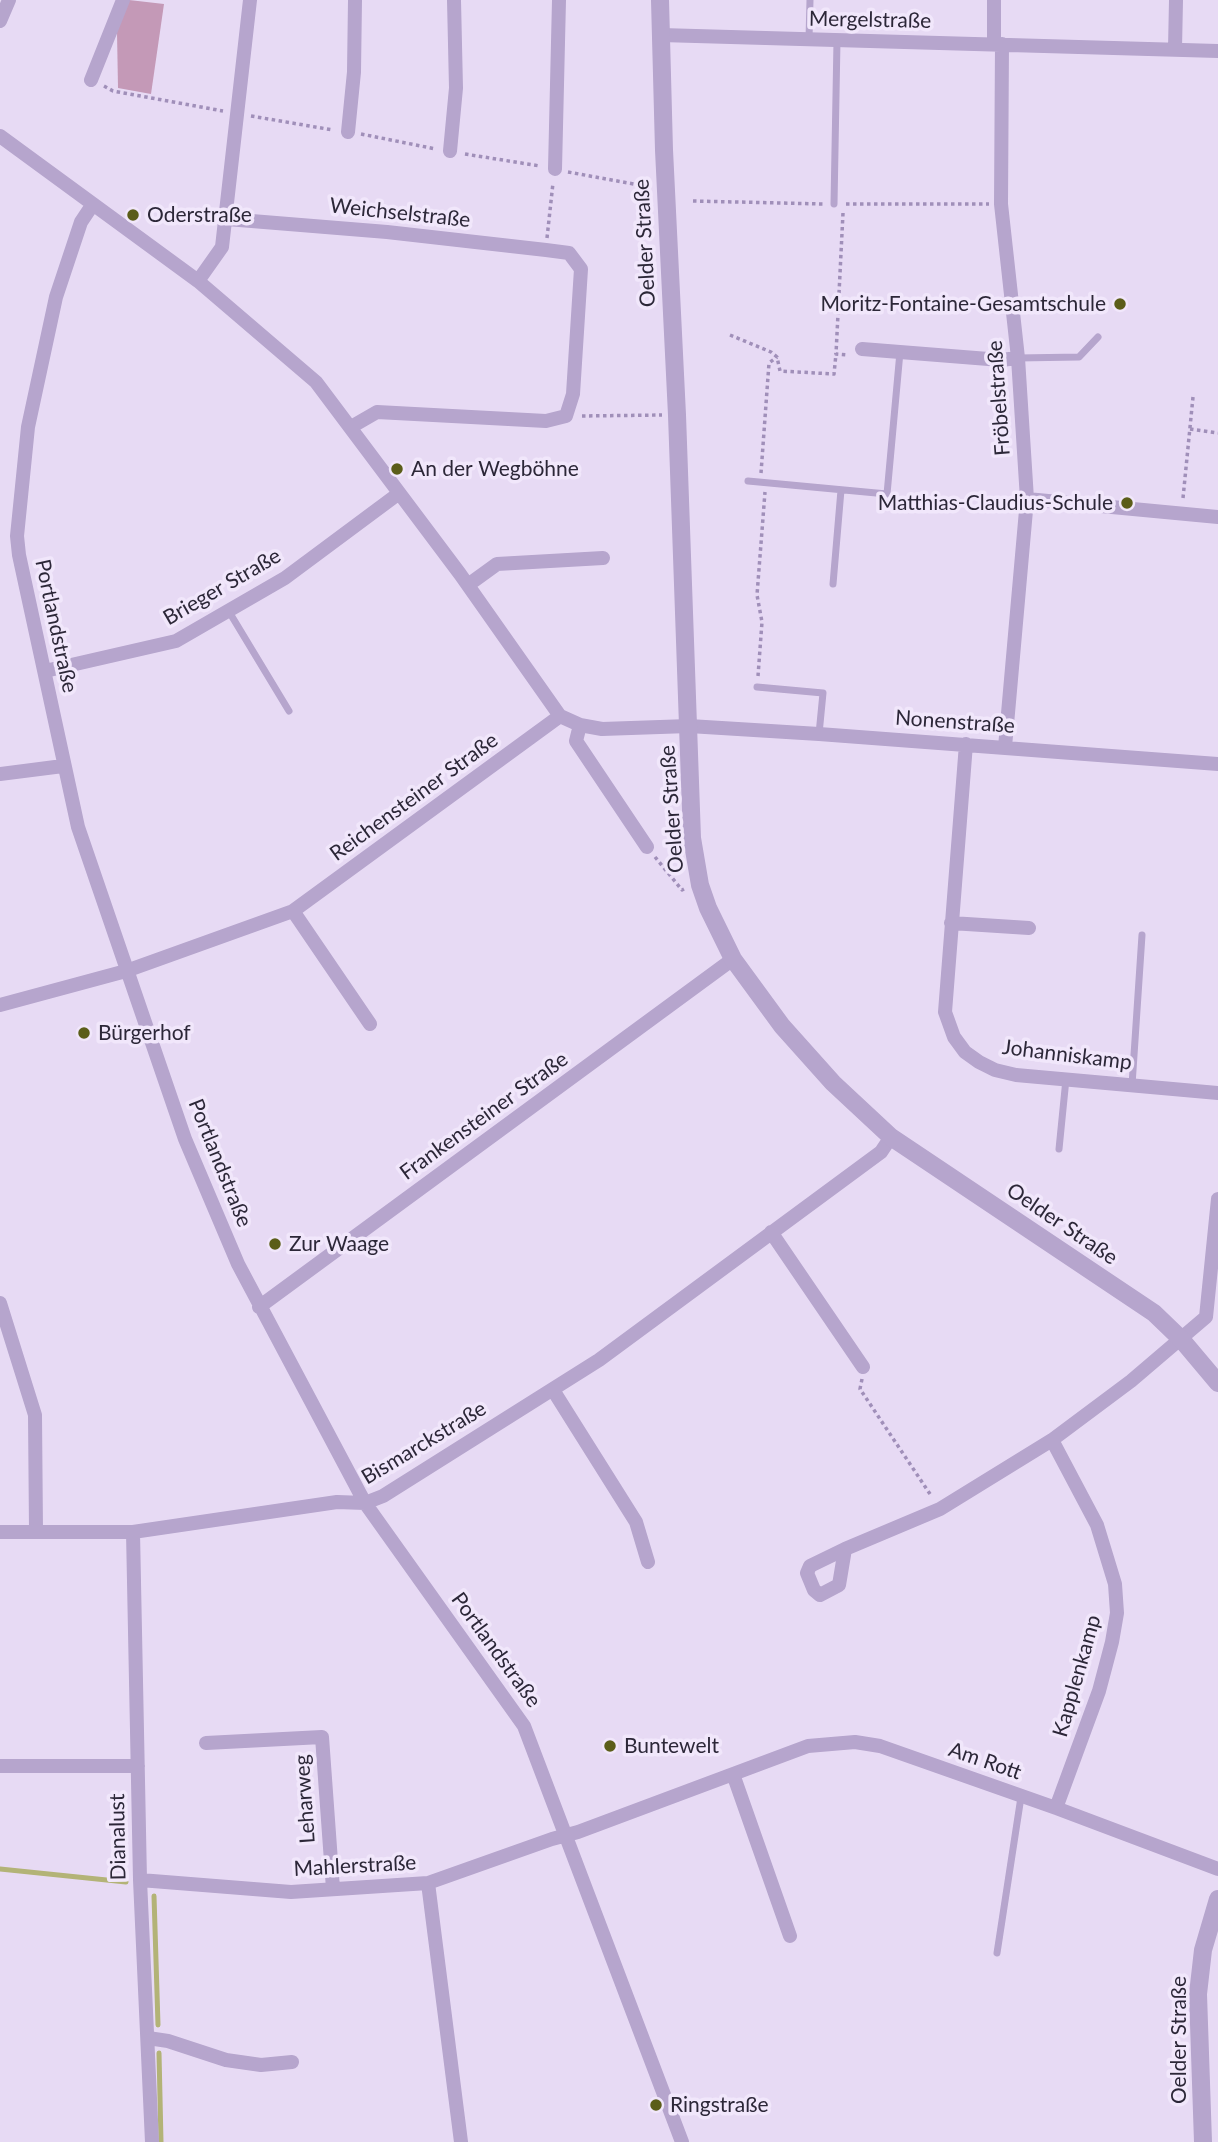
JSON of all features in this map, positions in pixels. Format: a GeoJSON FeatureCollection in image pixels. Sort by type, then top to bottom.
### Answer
{"type":"FeatureCollection","features":[{"type":"Feature","properties":{"kind":"street"},"geometry":{"type":"LineString","coordinates":[[0,21],[9,0]]}},
{"type":"Feature","properties":{"kind":"street"},"geometry":{"type":"LineString","coordinates":[[91,80],[123,0]]}},
{"type":"Feature","properties":{"kind":"street"},"geometry":{"type":"LineString","coordinates":[[198,281],[222,247],[250,0]]}},
{"type":"Feature","properties":{"kind":"street"},"geometry":{"type":"LineString","coordinates":[[348,132],[354,72],[355,0]]}},
{"type":"Feature","properties":{"kind":"street"},"geometry":{"type":"LineString","coordinates":[[450,151],[456,88],[454,0]]}},
{"type":"Feature","properties":{"kind":"street"},"geometry":{"type":"LineString","coordinates":[[555,169],[559,0]]}},
{"type":"Feature","properties":{"kind":"street","name":"Oelder Straße"},"geometry":{"type":"LineString","coordinates":[[660,0],[692,838],[700,885],[708,908],[733,959],[782,1026],[833,1083],[891,1137],[1154,1313],[1181,1339],[1218,1383]]}},
{"type":"Feature","properties":{"kind":"street"},"geometry":{"type":"LineString","coordinates":[[994,0],[998,44]]}},
{"type":"Feature","properties":{"kind":"street"},"geometry":{"type":"LineString","coordinates":[[1175,50],[1176,0]]}},
{"type":"Feature","properties":{"kind":"street","name":"Mergelstraße"},"geometry":{"type":"LineString","coordinates":[[661,35],[1218,51]]}},
{"type":"Feature","properties":{"kind":"street","name":"Fröbelstraße"},"geometry":{"type":"LineString","coordinates":[[998,44],[1001,204],[1018,358],[1027,499],[1005,747]]}},
{"type":"Feature","properties":{"kind":"street"},"geometry":{"type":"LineString","coordinates":[[0,136],[198,281],[316,382],[468,585],[561,716],[580,725],[624,729],[689,726]]}},
{"type":"Feature","properties":{"kind":"street","name":"Portlandstraße"},"geometry":{"type":"LineString","coordinates":[[93,204],[81,222],[56,297],[28,427],[17,536],[63,766],[78,827],[185,1139],[260,1307],[365,1503],[516,1711],[524,1726],[682,2142]]}},
{"type":"Feature","properties":{"kind":"street","name":"Weichselstraße"},"geometry":{"type":"LineString","coordinates":[[227,219],[387,232],[569,253],[581,269],[573,394],[566,416]]}},
{"type":"Feature","properties":{"kind":"street"},"geometry":{"type":"LineString","coordinates":[[862,349],[1001,360],[1018,358]]}},
{"type":"Feature","properties":{"kind":"street"},"geometry":{"type":"LineString","coordinates":[[351,427],[377,412],[546,421],[566,416]]}},
{"type":"Feature","properties":{"kind":"street","name":"Brieger Straße"},"geometry":{"type":"LineString","coordinates":[[45,671],[176,641],[285,578],[398,495]]}},
{"type":"Feature","properties":{"kind":"street"},"geometry":{"type":"LineString","coordinates":[[1027,499],[1218,517]]}},
{"type":"Feature","properties":{"kind":"street"},"geometry":{"type":"LineString","coordinates":[[468,585],[498,564],[603,558]]}},
{"type":"Feature","properties":{"kind":"street","name":"Reichensteiner Straße"},"geometry":{"type":"LineString","coordinates":[[0,1004],[126,971],[293,911],[561,716]]}},
{"type":"Feature","properties":{"kind":"street"},"geometry":{"type":"LineString","coordinates":[[580,725],[576,741],[647,847]]}},
{"type":"Feature","properties":{"kind":"street","name":"Nonenstraße"},"geometry":{"type":"LineString","coordinates":[[689,726],[1218,764]]}},
{"type":"Feature","properties":{"kind":"street","name":"Johanniskamp"},"geometry":{"type":"LineString","coordinates":[[966,744],[945,1012],[954,1037],[965,1052],[979,1062],[995,1070],[1016,1075],[1218,1093]]}},
{"type":"Feature","properties":{"kind":"street"},"geometry":{"type":"LineString","coordinates":[[0,774],[63,766]]}},
{"type":"Feature","properties":{"kind":"street"},"geometry":{"type":"LineString","coordinates":[[293,911],[370,1024]]}},
{"type":"Feature","properties":{"kind":"street"},"geometry":{"type":"LineString","coordinates":[[951,923],[1029,928]]}},
{"type":"Feature","properties":{"kind":"street","name":"Frankensteiner Straße"},"geometry":{"type":"LineString","coordinates":[[260,1307],[733,959]]}},
{"type":"Feature","properties":{"kind":"street","name":"Bismarckstraße"},"geometry":{"type":"LineString","coordinates":[[0,1532],[133,1532],[337,1502],[365,1503],[383,1496],[599,1360],[881,1152],[891,1137]]}},
{"type":"Feature","properties":{"kind":"street"},"geometry":{"type":"LineString","coordinates":[[845,1549],[940,1509],[1052,1440],[1206,1317],[1218,1199]]}},
{"type":"Feature","properties":{"kind":"street"},"geometry":{"type":"LineString","coordinates":[[771,1232],[863,1367]]}},
{"type":"Feature","properties":{"kind":"street"},"geometry":{"type":"LineString","coordinates":[[0,1303],[35,1415],[36,1531]]}},
{"type":"Feature","properties":{"kind":"street"},"geometry":{"type":"LineString","coordinates":[[553,1390],[636,1522],[648,1562]]}},
{"type":"Feature","properties":{"kind":"street","name":"Kapplenkamp"},"geometry":{"type":"LineString","coordinates":[[1052,1440],[1097,1525],[1115,1584],[1117,1613],[1099,1691],[1056,1808]]}},
{"type":"Feature","properties":{"kind":"street","name":"Dianalust"},"geometry":{"type":"LineString","coordinates":[[133,1532],[140,1880],[152,2142]]}},
{"type":"Feature","properties":{"kind":"street","name":"Leharweg"},"geometry":{"type":"LineString","coordinates":[[206,1743],[322,1737],[333,1889]]}},
{"type":"Feature","properties":{"kind":"street","name":"Am Rott"},"geometry":{"type":"LineString","coordinates":[[565,1836],[808,1746],[855,1742],[880,1746],[1218,1869]]}},
{"type":"Feature","properties":{"kind":"street"},"geometry":{"type":"LineString","coordinates":[[0,1766],[138,1766]]}},
{"type":"Feature","properties":{"kind":"street"},"geometry":{"type":"LineString","coordinates":[[733,1774],[790,1936]]}},
{"type":"Feature","properties":{"kind":"street","name":"Mahlerstraße"},"geometry":{"type":"LineString","coordinates":[[140,1880],[291,1892],[428,1883],[565,1836]]}},
{"type":"Feature","properties":{"kind":"street"},"geometry":{"type":"LineString","coordinates":[[428,1883],[461,2142]]}},
{"type":"Feature","properties":{"kind":"street","name":"Oelder Straße"},"geometry":{"type":"LineString","coordinates":[[1203,2142],[1198,1994],[1203,1950],[1218,1899]]}},
{"type":"Feature","properties":{"kind":"street"},"geometry":{"type":"LineString","coordinates":[[148,2038],[168,2041],[226,2060],[261,2065],[292,2062]]}},
{"type":"Feature","properties":{"kind":"lane"},"geometry":{"type":"LineString","coordinates":[[808,40],[810,0]]}},
{"type":"Feature","properties":{"kind":"lane"},"geometry":{"type":"LineString","coordinates":[[834,204],[838,41]]}},
{"type":"Feature","properties":{"kind":"lane"},"geometry":{"type":"LineString","coordinates":[[1018,358],[1080,357],[1097,337]]}},
{"type":"Feature","properties":{"kind":"lane"},"geometry":{"type":"LineString","coordinates":[[748,481],[887,494],[900,352]]}},
{"type":"Feature","properties":{"kind":"lane"},"geometry":{"type":"LineString","coordinates":[[833,584],[841,490]]}},
{"type":"Feature","properties":{"kind":"lane"},"geometry":{"type":"LineString","coordinates":[[228,610],[289,711]]}},
{"type":"Feature","properties":{"kind":"lane"},"geometry":{"type":"LineString","coordinates":[[757,687],[823,693],[819,734]]}},
{"type":"Feature","properties":{"kind":"lane"},"geometry":{"type":"LineString","coordinates":[[1132,1085],[1142,935]]}},
{"type":"Feature","properties":{"kind":"lane"},"geometry":{"type":"LineString","coordinates":[[1059,1149],[1066,1079]]}},
{"type":"Feature","properties":{"kind":"lane"},"geometry":{"type":"LineString","coordinates":[[997,1953],[1021,1796]]}},
{"type":"Feature","properties":{"kind":"path"},"geometry":{"type":"LineString","coordinates":[[91,80],[113,91],[237,114]]}},
{"type":"Feature","properties":{"kind":"path"},"geometry":{"type":"LineString","coordinates":[[546,250],[555,169]]}},
{"type":"Feature","properties":{"kind":"path"},"geometry":{"type":"LineString","coordinates":[[730,335],[771,352],[777,357],[780,371],[834,374],[843,204]]}},
{"type":"Feature","properties":{"kind":"path"},"geometry":{"type":"LineString","coordinates":[[836,354],[856,355],[862,349]]}},
{"type":"Feature","properties":{"kind":"path"},"geometry":{"type":"LineString","coordinates":[[757,687],[762,622],[757,595],[769,363],[777,357]]}},
{"type":"Feature","properties":{"kind":"path"},"geometry":{"type":"LineString","coordinates":[[1181,514],[1193,397]]}},
{"type":"Feature","properties":{"kind":"path"},"geometry":{"type":"LineString","coordinates":[[566,416],[677,415]]}},
{"type":"Feature","properties":{"kind":"path"},"geometry":{"type":"LineString","coordinates":[[1190,429],[1218,433]]}},
{"type":"Feature","properties":{"kind":"path"},"geometry":{"type":"LineString","coordinates":[[647,847],[682,890],[700,885]]}},
{"type":"Feature","properties":{"kind":"path"},"geometry":{"type":"LineString","coordinates":[[863,1367],[860,1389],[940,1509]]}},
{"type":"Feature","properties":{"kind":"shaded area"},"geometry":{"type":"Polygon","coordinates":[[[129,0],[164,4],[151,94],[118,88],[117,32],[129,0]]]}},
{"type":"Feature","properties":{"kind":"waterway"},"geometry":{"type":"LineString","coordinates":[[0,1869],[126,1882]]}},
{"type":"Feature","properties":{"kind":"waterway"},"geometry":{"type":"LineString","coordinates":[[154,1896],[158,2025]]}},
{"type":"Feature","properties":{"kind":"waterway"},"geometry":{"type":"LineString","coordinates":[[159,2053],[161,2142]]}},
{"type":"Feature","properties":{"kind":"place","name":"Oderstraße"},"geometry":{"type":"Point","coordinates":[133,215]}},
{"type":"Feature","properties":{"kind":"place","name":"Moritz-Fontaine-Gesamtschule"},"geometry":{"type":"Point","coordinates":[1120,304]}},
{"type":"Feature","properties":{"kind":"place","name":"An der Wegböhne"},"geometry":{"type":"Point","coordinates":[397,469]}},
{"type":"Feature","properties":{"kind":"place","name":"Matthias-Claudius-Schule"},"geometry":{"type":"Point","coordinates":[1127,503]}},
{"type":"Feature","properties":{"kind":"place","name":"Bürgerhof"},"geometry":{"type":"Point","coordinates":[84,1033]}},
{"type":"Feature","properties":{"kind":"place","name":"Zur Waage"},"geometry":{"type":"Point","coordinates":[275,1244]}},
{"type":"Feature","properties":{"kind":"place","name":"Buntewelt"},"geometry":{"type":"Point","coordinates":[610,1746]}},
{"type":"Feature","properties":{"kind":"place","name":"Ringstraße"},"geometry":{"type":"Point","coordinates":[656,2105]}}]}
